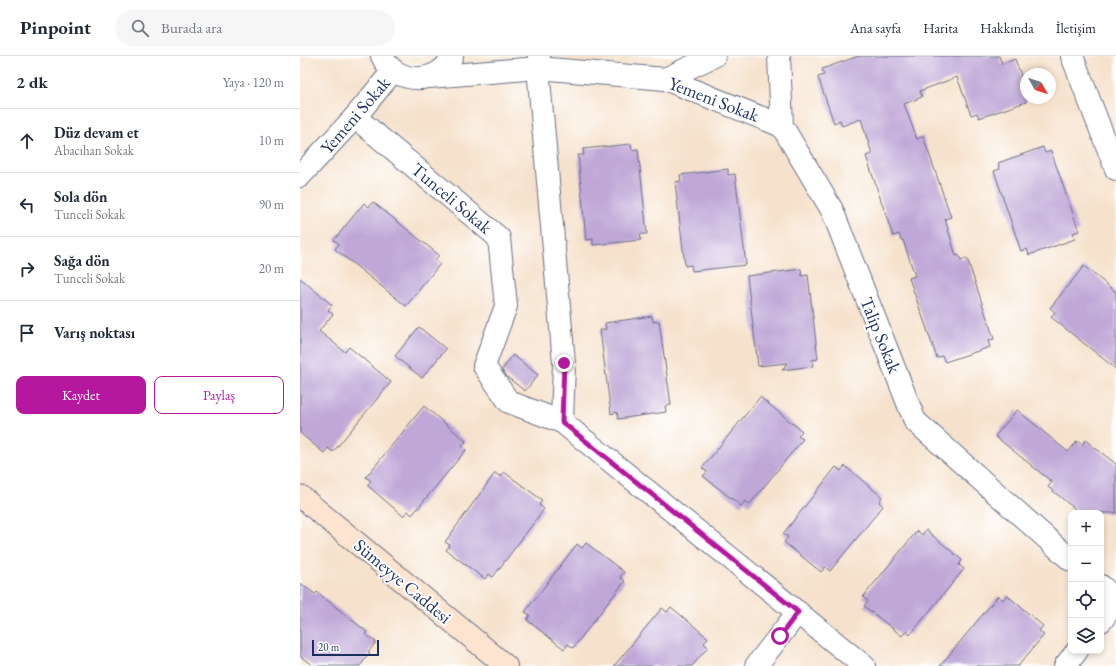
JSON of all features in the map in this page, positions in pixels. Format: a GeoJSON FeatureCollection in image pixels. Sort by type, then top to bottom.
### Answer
{"type":"FeatureCollection","features":[{"type":"Feature","properties":{"kind":"street"},"geometry":{"type":"LineString","coordinates":[[429,77],[441,71],[450,61],[452,56]]}},
{"type":"Feature","properties":{"kind":"street"},"geometry":{"type":"LineString","coordinates":[[665,79],[714,56]]}},
{"type":"Feature","properties":{"kind":"street","name":"Talip Sokak"},"geometry":{"type":"LineString","coordinates":[[779,56],[782,126],[832,210],[915,421],[1068,557]]}},
{"type":"Feature","properties":{"kind":"street"},"geometry":{"type":"LineString","coordinates":[[1072,56],[1116,169]]}},
{"type":"Feature","properties":{"kind":"street"},"geometry":{"type":"LineString","coordinates":[[539,62],[564,363],[562,422]]}},
{"type":"Feature","properties":{"kind":"street","name":"Yemeni Sokak"},"geometry":{"type":"LineString","coordinates":[[300,176],[355,117],[387,63],[404,77],[417,79],[539,62],[665,79],[782,126]]}},
{"type":"Feature","properties":{"kind":"street","name":"Tunceli Sokak"},"geometry":{"type":"LineString","coordinates":[[355,117],[499,238],[506,306],[484,366],[509,402],[562,422],[864,666]]}},
{"type":"Feature","properties":{"kind":"street","name":"Sümeyye Caddesi"},"geometry":{"type":"LineString","coordinates":[[300,496],[506,666]]}},
{"type":"Feature","properties":{"kind":"street"},"geometry":{"type":"LineString","coordinates":[[1103,618],[1116,601],[1104,589]]}},
{"type":"Feature","properties":{"kind":"street"},"geometry":{"type":"LineString","coordinates":[[756,666],[798,612]]}},
{"type":"Feature","properties":{"kind":"street"},"geometry":{"type":"LineString","coordinates":[[1065,666],[1075,654]]}},
{"type":"Feature","properties":{"kind":"building"},"geometry":{"type":"Polygon","coordinates":[[[859,56],[999,56],[1002,64],[1015,59],[1020,73],[1020,104],[979,118],[977,113],[971,115],[957,77],[920,91],[922,97],[904,104],[917,139],[923,136],[951,217],[945,219],[956,256],[959,255],[961,260],[967,258],[994,339],[988,341],[990,347],[945,362],[942,356],[937,358],[909,278],[915,276],[903,240],[901,240],[899,234],[893,236],[866,156],[872,154],[861,119],[842,126],[840,120],[834,123],[818,77],[824,75],[822,69],[859,56]]]}},
{"type":"Feature","properties":{"kind":"building"},"geometry":{"type":"Polygon","coordinates":[[[631,144],[632,150],[638,149],[647,234],[640,234],[641,240],[593,245],[593,239],[586,240],[578,155],[584,155],[583,149],[631,144]]]}},
{"type":"Feature","properties":{"kind":"building"},"geometry":{"type":"Polygon","coordinates":[[[1043,147],[1045,153],[1051,151],[1079,231],[1073,233],[1075,239],[1029,255],[1027,249],[1021,251],[994,171],[1000,169],[998,163],[1043,147]]]}},
{"type":"Feature","properties":{"kind":"building"},"geometry":{"type":"Polygon","coordinates":[[[728,169],[728,175],[735,174],[746,265],[692,271],[691,265],[685,266],[675,182],[681,181],[680,175],[728,169]]]}},
{"type":"Feature","properties":{"kind":"building"},"geometry":{"type":"Polygon","coordinates":[[[373,202],[439,255],[435,260],[440,264],[406,306],[335,249],[339,244],[334,240],[364,203],[369,207],[373,202]]]}},
{"type":"Feature","properties":{"kind":"building"},"geometry":{"type":"Polygon","coordinates":[[[1084,266],[1116,292],[1116,369],[1051,317],[1055,312],[1050,308],[1084,266]]]}},
{"type":"Feature","properties":{"kind":"building"},"geometry":{"type":"Polygon","coordinates":[[[801,269],[802,276],[808,275],[818,359],[812,360],[813,366],[782,370],[787,363],[758,366],[747,276],[801,269]]]}},
{"type":"Feature","properties":{"kind":"building"},"geometry":{"type":"Polygon","coordinates":[[[300,278],[332,305],[328,310],[333,314],[319,331],[345,352],[349,347],[391,382],[333,452],[328,448],[324,453],[300,433],[300,278]]]}},
{"type":"Feature","properties":{"kind":"building"},"geometry":{"type":"Polygon","coordinates":[[[652,316],[653,322],[659,321],[671,405],[665,406],[666,412],[618,419],[617,412],[611,414],[600,330],[606,329],[605,323],[652,316]]]}},
{"type":"Feature","properties":{"kind":"building"},"geometry":{"type":"Polygon","coordinates":[[[419,327],[446,349],[422,378],[395,356],[419,327]]]}},
{"type":"Feature","properties":{"kind":"building"},"geometry":{"type":"Polygon","coordinates":[[[513,355],[538,375],[525,391],[507,377],[502,370],[513,355]]]}},
{"type":"Feature","properties":{"kind":"building"},"geometry":{"type":"Polygon","coordinates":[[[760,397],[802,431],[798,436],[803,439],[749,505],[745,501],[741,506],[703,476],[707,472],[702,468],[760,397]]]}},
{"type":"Feature","properties":{"kind":"building"},"geometry":{"type":"Polygon","coordinates":[[[424,406],[466,441],[462,446],[466,450],[412,515],[408,511],[403,516],[367,485],[371,481],[366,477],[424,406]]]}},
{"type":"Feature","properties":{"kind":"building"},"geometry":{"type":"Polygon","coordinates":[[[1017,410],[1068,452],[1077,441],[1082,445],[1085,440],[1116,464],[1116,513],[1104,513],[1104,510],[1076,510],[1048,487],[1052,482],[995,436],[1017,410]]]}},
{"type":"Feature","properties":{"kind":"building"},"geometry":{"type":"Polygon","coordinates":[[[845,466],[882,497],[879,502],[883,506],[830,571],[825,567],[821,572],[784,542],[788,537],[783,534],[836,467],[841,471],[845,466]]]}},
{"type":"Feature","properties":{"kind":"building"},"geometry":{"type":"Polygon","coordinates":[[[504,472],[542,500],[539,505],[544,509],[493,577],[489,574],[485,579],[446,550],[450,545],[445,542],[495,473],[501,477],[504,472]]]}},
{"type":"Feature","properties":{"kind":"building"},"geometry":{"type":"Polygon","coordinates":[[[926,530],[962,560],[959,565],[964,569],[910,635],[906,631],[902,636],[864,606],[868,601],[863,597],[917,531],[922,535],[926,530]]]}},
{"type":"Feature","properties":{"kind":"building"},"geometry":{"type":"Polygon","coordinates":[[[586,543],[624,572],[620,577],[625,581],[573,648],[568,644],[564,649],[527,620],[530,615],[525,612],[577,544],[582,548],[586,543]]]}},
{"type":"Feature","properties":{"kind":"building"},"geometry":{"type":"Polygon","coordinates":[[[300,583],[315,594],[317,592],[367,632],[365,634],[376,642],[360,666],[313,666],[300,656],[300,583]]]}},
{"type":"Feature","properties":{"kind":"building"},"geometry":{"type":"Polygon","coordinates":[[[1007,595],[1043,626],[1039,631],[1044,635],[1018,666],[940,666],[998,596],[1003,600],[1007,595]]]}},
{"type":"Feature","properties":{"kind":"building"},"geometry":{"type":"Polygon","coordinates":[[[671,607],[708,638],[704,643],[708,647],[692,666],[614,666],[662,608],[667,612],[671,607]]]}},
{"type":"Feature","properties":{"kind":"route"},"geometry":{"type":"LineString","coordinates":[[564,363],[562,422],[798,612],[780,636]]}}]}
